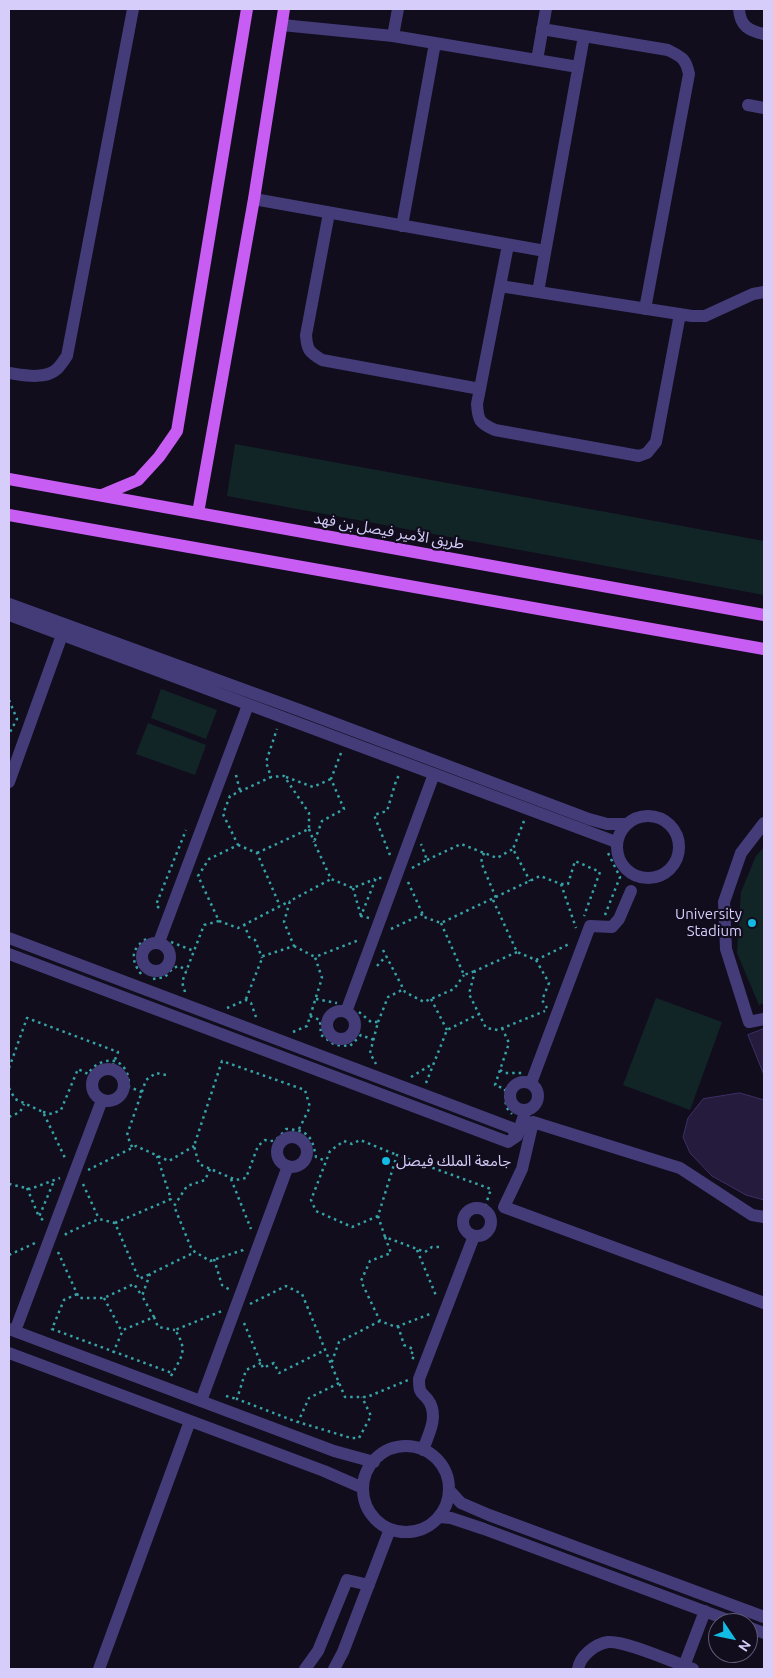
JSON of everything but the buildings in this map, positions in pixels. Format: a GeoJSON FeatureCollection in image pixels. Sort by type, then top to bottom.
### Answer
{"type":"FeatureCollection","features":[{"type":"Feature","properties":{"kind":"main road"},"geometry":{"type":"LineString","coordinates":[[101,496],[138,480],[159,457],[177,431],[247,9]]}},
{"type":"Feature","properties":{"kind":"main road"},"geometry":{"type":"LineString","coordinates":[[198,513],[254,199],[284,9]]}},
{"type":"Feature","properties":{"kind":"main road","name":"طريق الأمير فيصل بن فهد"},"geometry":{"type":"LineString","coordinates":[[9,479],[764,615]]}},
{"type":"Feature","properties":{"kind":"main road"},"geometry":{"type":"LineString","coordinates":[[9,516],[764,649]]}},
{"type":"Feature","properties":{"kind":"street"},"geometry":{"type":"LineString","coordinates":[[9,372],[25,376],[46,374],[57,370],[67,356],[133,9]]}},
{"type":"Feature","properties":{"kind":"street"},"geometry":{"type":"LineString","coordinates":[[393,36],[398,9]]}},
{"type":"Feature","properties":{"kind":"street"},"geometry":{"type":"LineString","coordinates":[[537,60],[546,9]]}},
{"type":"Feature","properties":{"kind":"street"},"geometry":{"type":"LineString","coordinates":[[739,9],[744,25],[752,32],[764,34]]}},
{"type":"Feature","properties":{"kind":"street"},"geometry":{"type":"LineString","coordinates":[[282,25],[393,36],[578,67]]}},
{"type":"Feature","properties":{"kind":"street"},"geometry":{"type":"LineString","coordinates":[[542,29],[668,50],[679,55],[686,63],[689,74],[645,309]]}},
{"type":"Feature","properties":{"kind":"street"},"geometry":{"type":"LineString","coordinates":[[538,292],[584,36]]}},
{"type":"Feature","properties":{"kind":"street"},"geometry":{"type":"LineString","coordinates":[[402,226],[435,43]]}},
{"type":"Feature","properties":{"kind":"street"},"geometry":{"type":"LineString","coordinates":[[748,105],[764,108]]}},
{"type":"Feature","properties":{"kind":"street"},"geometry":{"type":"LineString","coordinates":[[254,199],[545,251]]}},
{"type":"Feature","properties":{"kind":"street"},"geometry":{"type":"LineString","coordinates":[[329,213],[306,335],[306,348],[322,360],[480,389]]}},
{"type":"Feature","properties":{"kind":"street"},"geometry":{"type":"LineString","coordinates":[[508,245],[477,404],[478,417],[484,425],[495,430],[639,456],[647,453],[656,442],[680,314]]}},
{"type":"Feature","properties":{"kind":"street"},"geometry":{"type":"LineString","coordinates":[[500,286],[645,309],[705,316],[753,294],[764,292]]}},
{"type":"Feature","properties":{"kind":"street"},"geometry":{"type":"LineString","coordinates":[[9,604],[302,711],[589,819],[608,824],[626,824]]}},
{"type":"Feature","properties":{"kind":"street"},"geometry":{"type":"LineString","coordinates":[[9,615],[434,774],[612,847],[620,863],[631,874],[646,878],[662,875],[674,864],[678,855],[679,844],[677,834],[664,819],[644,815],[634,818],[626,824],[612,847]]}},
{"type":"Feature","properties":{"kind":"street"},"geometry":{"type":"LineString","coordinates":[[9,782],[62,635]]}},
{"type":"Feature","properties":{"kind":"street"},"geometry":{"type":"LineString","coordinates":[[165,942],[248,705]]}},
{"type":"Feature","properties":{"kind":"street"},"geometry":{"type":"LineString","coordinates":[[351,1010],[434,774]]}},
{"type":"Feature","properties":{"kind":"street"},"geometry":{"type":"LineString","coordinates":[[764,823],[741,853],[724,902],[726,949],[749,1022],[764,1019]]}},
{"type":"Feature","properties":{"kind":"street"},"geometry":{"type":"LineString","coordinates":[[531,1083],[590,926],[600,928],[612,927],[619,919],[631,890],[631,874]]}},
{"type":"Feature","properties":{"kind":"street"},"geometry":{"type":"LineString","coordinates":[[631,890],[646,878]]}},
{"type":"Feature","properties":{"kind":"street"},"geometry":{"type":"LineString","coordinates":[[9,938],[421,1094],[512,1135]]}},
{"type":"Feature","properties":{"kind":"street"},"geometry":{"type":"LineString","coordinates":[[9,954],[512,1135]]}},
{"type":"Feature","properties":{"kind":"street"},"geometry":{"type":"LineString","coordinates":[[113,1066],[122,1078],[124,1088],[122,1094],[113,1100],[102,1100],[95,1094],[92,1084],[100,1072],[113,1066]]}},
{"type":"Feature","properties":{"kind":"street"},"geometry":{"type":"LineString","coordinates":[[512,1135],[526,1110],[534,1106],[538,1098],[537,1089],[531,1083],[521,1082],[511,1091],[510,1096],[513,1105],[526,1110]]}},
{"type":"Feature","properties":{"kind":"street"},"geometry":{"type":"LineString","coordinates":[[102,1100],[82,1169],[12,1330],[108,1366],[203,1395],[334,1451],[374,1462]]}},
{"type":"Feature","properties":{"kind":"street"},"geometry":{"type":"LineString","coordinates":[[764,1217],[752,1215],[680,1168],[533,1122],[522,1169],[504,1207],[764,1303]]}},
{"type":"Feature","properties":{"kind":"street"},"geometry":{"type":"LineString","coordinates":[[203,1395],[288,1166]]}},
{"type":"Feature","properties":{"kind":"street"},"geometry":{"type":"LineString","coordinates":[[476,1208],[484,1210],[490,1216],[491,1225],[483,1235],[474,1236],[466,1230],[463,1221],[464,1217],[476,1208]]}},
{"type":"Feature","properties":{"kind":"street"},"geometry":{"type":"LineString","coordinates":[[423,1450],[434,1419],[430,1403],[419,1391],[419,1379],[474,1236]]}},
{"type":"Feature","properties":{"kind":"street"},"geometry":{"type":"LineString","coordinates":[[9,1353],[363,1488]]}},
{"type":"Feature","properties":{"kind":"street"},"geometry":{"type":"LineString","coordinates":[[90,1669],[99,1669],[190,1421]]}},
{"type":"Feature","properties":{"kind":"street"},"geometry":{"type":"LineString","coordinates":[[398,1446],[408,1446],[423,1450],[434,1456],[446,1471],[450,1491],[448,1501],[439,1517],[424,1529],[405,1533],[390,1529],[379,1522],[367,1507],[363,1488],[365,1478],[374,1462],[389,1450],[398,1446]]}},
{"type":"Feature","properties":{"kind":"street"},"geometry":{"type":"LineString","coordinates":[[450,1491],[461,1503],[490,1515],[764,1617]]}},
{"type":"Feature","properties":{"kind":"street"},"geometry":{"type":"LineString","coordinates":[[439,1517],[451,1518],[484,1529],[710,1613]]}},
{"type":"Feature","properties":{"kind":"street"},"geometry":{"type":"LineString","coordinates":[[334,1669],[343,1652],[390,1529]]}},
{"type":"Feature","properties":{"kind":"street"},"geometry":{"type":"LineString","coordinates":[[305,1669],[318,1651],[347,1580],[369,1585]]}},
{"type":"Feature","properties":{"kind":"street"},"geometry":{"type":"LineString","coordinates":[[578,1669],[578,1665],[586,1654],[599,1644],[609,1642],[627,1645],[689,1668],[705,1611]]}},
{"type":"Feature","properties":{"kind":"path"},"geometry":{"type":"LineString","coordinates":[[9,700],[17,719],[9,734]]}},
{"type":"Feature","properties":{"kind":"path"},"geometry":{"type":"LineString","coordinates":[[271,777],[266,762],[279,725]]}},
{"type":"Feature","properties":{"kind":"path"},"geometry":{"type":"LineString","coordinates":[[314,842],[322,821],[344,809],[331,779],[342,749]]}},
{"type":"Feature","properties":{"kind":"path"},"geometry":{"type":"LineString","coordinates":[[392,860],[374,815],[387,811],[401,771],[393,768]]}},
{"type":"Feature","properties":{"kind":"path"},"geometry":{"type":"LineString","coordinates":[[235,771],[240,792]]}},
{"type":"Feature","properties":{"kind":"path"},"geometry":{"type":"LineString","coordinates":[[284,776],[309,813],[309,829],[331,879],[353,888],[376,878],[386,878]]}},
{"type":"Feature","properties":{"kind":"path"},"geometry":{"type":"LineString","coordinates":[[280,906],[257,853],[238,845],[223,814],[230,796],[271,777],[284,776],[313,787],[331,779]]}},
{"type":"Feature","properties":{"kind":"path"},"geometry":{"type":"LineString","coordinates":[[408,870],[461,844],[497,858],[513,849],[525,819]]}},
{"type":"Feature","properties":{"kind":"path"},"geometry":{"type":"LineString","coordinates":[[257,853],[309,829]]}},
{"type":"Feature","properties":{"kind":"path"},"geometry":{"type":"LineString","coordinates":[[419,840],[427,860]]}},
{"type":"Feature","properties":{"kind":"path"},"geometry":{"type":"LineString","coordinates":[[195,884],[209,859],[238,845]]}},
{"type":"Feature","properties":{"kind":"path"},"geometry":{"type":"LineString","coordinates":[[600,928],[620,878],[612,847]]}},
{"type":"Feature","properties":{"kind":"path"},"geometry":{"type":"LineString","coordinates":[[513,849],[530,881]]}},
{"type":"Feature","properties":{"kind":"path"},"geometry":{"type":"LineString","coordinates":[[475,971],[469,994],[486,1028],[498,1030],[548,1010],[542,1000],[549,983],[536,960],[517,952],[481,862],[484,853]]}},
{"type":"Feature","properties":{"kind":"path"},"geometry":{"type":"LineString","coordinates":[[406,878],[424,917],[441,923],[540,876],[561,884],[568,884],[575,862],[600,872],[582,924]]}},
{"type":"Feature","properties":{"kind":"path"},"geometry":{"type":"LineString","coordinates":[[198,876],[219,921]]}},
{"type":"Feature","properties":{"kind":"path"},"geometry":{"type":"LineString","coordinates":[[361,916],[376,878]]}},
{"type":"Feature","properties":{"kind":"path"},"geometry":{"type":"LineString","coordinates":[[186,995],[182,982],[204,925],[219,921],[238,928],[331,879]]}},
{"type":"Feature","properties":{"kind":"path"},"geometry":{"type":"LineString","coordinates":[[561,884],[578,933]]}},
{"type":"Feature","properties":{"kind":"path"},"geometry":{"type":"LineString","coordinates":[[353,888],[361,916]]}},
{"type":"Feature","properties":{"kind":"path"},"geometry":{"type":"LineString","coordinates":[[286,1029],[294,1032],[307,1026],[322,978],[315,957],[294,946],[284,922],[290,901]]}},
{"type":"Feature","properties":{"kind":"path"},"geometry":{"type":"LineString","coordinates":[[388,934],[391,929],[423,914]]}},
{"type":"Feature","properties":{"kind":"path"},"geometry":{"type":"LineString","coordinates":[[361,916],[369,918],[367,926]]}},
{"type":"Feature","properties":{"kind":"path"},"geometry":{"type":"LineString","coordinates":[[441,923],[464,975]]}},
{"type":"Feature","properties":{"kind":"path"},"geometry":{"type":"LineString","coordinates":[[244,924],[249,937],[255,940],[262,958]]}},
{"type":"Feature","properties":{"kind":"path"},"geometry":{"type":"LineString","coordinates":[[315,957],[364,938]]}},
{"type":"Feature","properties":{"kind":"path"},"geometry":{"type":"LineString","coordinates":[[165,942],[194,951]]}},
{"type":"Feature","properties":{"kind":"path"},"geometry":{"type":"LineString","coordinates":[[536,960],[571,943]]}},
{"type":"Feature","properties":{"kind":"path"},"geometry":{"type":"LineString","coordinates":[[226,1008],[246,1000],[263,956],[294,946]]}},
{"type":"Feature","properties":{"kind":"path"},"geometry":{"type":"LineString","coordinates":[[381,947],[406,992],[424,1002],[454,989],[464,975],[517,952]]}},
{"type":"Feature","properties":{"kind":"path"},"geometry":{"type":"LineString","coordinates":[[376,967],[386,956]]}},
{"type":"Feature","properties":{"kind":"path"},"geometry":{"type":"LineString","coordinates":[[384,1067],[376,1064],[370,1054],[378,1022],[388,997],[404,989]]}},
{"type":"Feature","properties":{"kind":"path"},"geometry":{"type":"LineString","coordinates":[[431,999],[447,1030]]}},
{"type":"Feature","properties":{"kind":"path"},"geometry":{"type":"LineString","coordinates":[[246,1000],[251,1003],[256,1018],[264,1021]]}},
{"type":"Feature","properties":{"kind":"path"},"geometry":{"type":"LineString","coordinates":[[351,1010],[371,1022],[378,1022]]}},
{"type":"Feature","properties":{"kind":"path"},"geometry":{"type":"LineString","coordinates":[[421,1094],[447,1030],[479,1014]]}},
{"type":"Feature","properties":{"kind":"path"},"geometry":{"type":"LineString","coordinates":[[310,1016],[320,1020],[320,1035],[335,1045],[350,1046],[361,1034],[374,1040]]}},
{"type":"Feature","properties":{"kind":"path"},"geometry":{"type":"LineString","coordinates":[[9,1068],[27,1018],[118,1052],[113,1066]]}},
{"type":"Feature","properties":{"kind":"path"},"geometry":{"type":"LineString","coordinates":[[502,1028],[509,1043],[495,1084],[505,1089],[506,1107],[515,1117],[512,1135]]}},
{"type":"Feature","properties":{"kind":"path"},"geometry":{"type":"LineString","coordinates":[[9,1088],[15,1100],[52,1114],[61,1110],[78,1069],[88,1074],[98,1063],[106,1060],[113,1066],[122,1065],[126,1071],[129,1087],[142,1092]]}},
{"type":"Feature","properties":{"kind":"path"},"geometry":{"type":"LineString","coordinates":[[300,1129],[310,1107],[305,1090],[222,1061],[194,1146],[199,1164],[236,1180],[246,1178],[258,1146],[265,1140],[269,1142],[276,1140],[286,1129],[300,1129],[309,1136],[314,1146],[316,1157],[326,1161]]}},
{"type":"Feature","properties":{"kind":"path"},"geometry":{"type":"LineString","coordinates":[[411,1077],[434,1063]]}},
{"type":"Feature","properties":{"kind":"path"},"geometry":{"type":"LineString","coordinates":[[500,1070],[505,1073]]}},
{"type":"Feature","properties":{"kind":"path"},"geometry":{"type":"LineString","coordinates":[[133,1147],[127,1135],[146,1080],[156,1073],[166,1075]]}},
{"type":"Feature","properties":{"kind":"path"},"geometry":{"type":"LineString","coordinates":[[9,1117],[20,1112],[24,1104]]}},
{"type":"Feature","properties":{"kind":"path"},"geometry":{"type":"LineString","coordinates":[[43,1112],[68,1164],[82,1169],[136,1146],[169,1161],[194,1146]]}},
{"type":"Feature","properties":{"kind":"path"},"geometry":{"type":"LineString","coordinates":[[378,1216],[352,1227],[316,1212],[311,1200],[326,1161],[330,1151],[344,1141],[352,1144],[360,1140],[491,1189],[484,1210]]}},
{"type":"Feature","properties":{"kind":"path"},"geometry":{"type":"LineString","coordinates":[[157,1155],[171,1200],[192,1250],[210,1261],[243,1250],[246,1243]]}},
{"type":"Feature","properties":{"kind":"path"},"geometry":{"type":"LineString","coordinates":[[397,1155],[378,1216],[391,1252],[370,1261],[361,1281],[380,1320],[396,1327],[435,1313]]}},
{"type":"Feature","properties":{"kind":"path"},"geometry":{"type":"LineString","coordinates":[[82,1169],[83,1184],[99,1219]]}},
{"type":"Feature","properties":{"kind":"path"},"geometry":{"type":"LineString","coordinates":[[174,1206],[187,1186],[205,1180],[210,1169]]}},
{"type":"Feature","properties":{"kind":"path"},"geometry":{"type":"LineString","coordinates":[[9,1184],[30,1189],[65,1176]]}},
{"type":"Feature","properties":{"kind":"path"},"geometry":{"type":"LineString","coordinates":[[230,1178],[251,1230],[248,1236]]}},
{"type":"Feature","properties":{"kind":"path"},"geometry":{"type":"LineString","coordinates":[[39,1217],[54,1181]]}},
{"type":"Feature","properties":{"kind":"path"},"geometry":{"type":"LineString","coordinates":[[27,1188],[39,1217],[46,1222]]}},
{"type":"Feature","properties":{"kind":"path"},"geometry":{"type":"LineString","coordinates":[[62,1240],[68,1233],[99,1219],[115,1223],[171,1200]]}},
{"type":"Feature","properties":{"kind":"path"},"geometry":{"type":"LineString","coordinates":[[115,1223],[139,1278]]}},
{"type":"Feature","properties":{"kind":"path"},"geometry":{"type":"LineString","coordinates":[[385,1237],[425,1252],[432,1247],[439,1247]]}},
{"type":"Feature","properties":{"kind":"path"},"geometry":{"type":"LineString","coordinates":[[9,1254],[37,1241]]}},
{"type":"Feature","properties":{"kind":"path"},"geometry":{"type":"LineString","coordinates":[[56,1246],[79,1298],[104,1298],[134,1284],[139,1278],[195,1252]]}},
{"type":"Feature","properties":{"kind":"path"},"geometry":{"type":"LineString","coordinates":[[417,1248],[439,1302]]}},
{"type":"Feature","properties":{"kind":"path"},"geometry":{"type":"LineString","coordinates":[[214,1259],[222,1285],[230,1290],[228,1297]]}},
{"type":"Feature","properties":{"kind":"path"},"geometry":{"type":"LineString","coordinates":[[142,1296],[150,1274]]}},
{"type":"Feature","properties":{"kind":"path"},"geometry":{"type":"LineString","coordinates":[[134,1284],[158,1326],[175,1330],[223,1310]]}},
{"type":"Feature","properties":{"kind":"path"},"geometry":{"type":"LineString","coordinates":[[246,1306],[286,1286],[302,1294],[345,1397],[367,1397],[409,1379]]}},
{"type":"Feature","properties":{"kind":"path"},"geometry":{"type":"LineString","coordinates":[[77,1294],[64,1300],[52,1330],[172,1373]]}},
{"type":"Feature","properties":{"kind":"path"},"geometry":{"type":"LineString","coordinates":[[104,1298],[122,1332]]}},
{"type":"Feature","properties":{"kind":"path"},"geometry":{"type":"LineString","coordinates":[[108,1366],[123,1330],[154,1317]]}},
{"type":"Feature","properties":{"kind":"path"},"geometry":{"type":"LineString","coordinates":[[242,1319],[263,1368],[274,1363],[279,1373],[325,1350]]}},
{"type":"Feature","properties":{"kind":"path"},"geometry":{"type":"LineString","coordinates":[[331,1364],[339,1342],[380,1320]]}},
{"type":"Feature","properties":{"kind":"path"},"geometry":{"type":"LineString","coordinates":[[398,1326],[404,1345],[413,1349],[411,1357],[418,1360],[415,1366]]}},
{"type":"Feature","properties":{"kind":"path"},"geometry":{"type":"LineString","coordinates":[[175,1330],[182,1340],[183,1352],[170,1378],[176,1380]]}},
{"type":"Feature","properties":{"kind":"path"},"geometry":{"type":"LineString","coordinates":[[237,1399],[246,1370],[261,1363]]}},
{"type":"Feature","properties":{"kind":"path"},"geometry":{"type":"LineString","coordinates":[[298,1422],[309,1398],[339,1383]]}},
{"type":"Feature","properties":{"kind":"path"},"geometry":{"type":"LineString","coordinates":[[203,1395],[237,1399],[298,1422],[352,1438],[359,1438],[371,1416],[362,1397]]}},
{"type":"Feature","properties":{"kind":"green space"},"geometry":{"type":"Polygon","coordinates":[[[235,444],[764,541],[764,595],[227,496],[235,444]]]}},
{"type":"Feature","properties":{"kind":"green space"},"geometry":{"type":"Polygon","coordinates":[[[161,689],[217,710],[206,739],[151,718],[161,689]]]}},
{"type":"Feature","properties":{"kind":"green space"},"geometry":{"type":"Polygon","coordinates":[[[148,723],[206,745],[195,775],[136,754],[148,723]]]}},
{"type":"Feature","properties":{"kind":"green space","name":"University Stadium"},"geometry":{"type":"Polygon","coordinates":[[[764,847],[764,1003],[759,1005],[737,953],[741,892],[756,856],[764,847]]]}},
{"type":"Feature","properties":{"kind":"green space"},"geometry":{"type":"Polygon","coordinates":[[[656,998],[722,1022],[690,1110],[623,1085],[656,998]]]}},
{"type":"Feature","properties":{"kind":"place","name":"University Stadium"},"geometry":{"type":"Point","coordinates":[752,923]}},
{"type":"Feature","properties":{"kind":"place","name":"جامعة الملك فيصل"},"geometry":{"type":"Point","coordinates":[386,1161]}}]}
